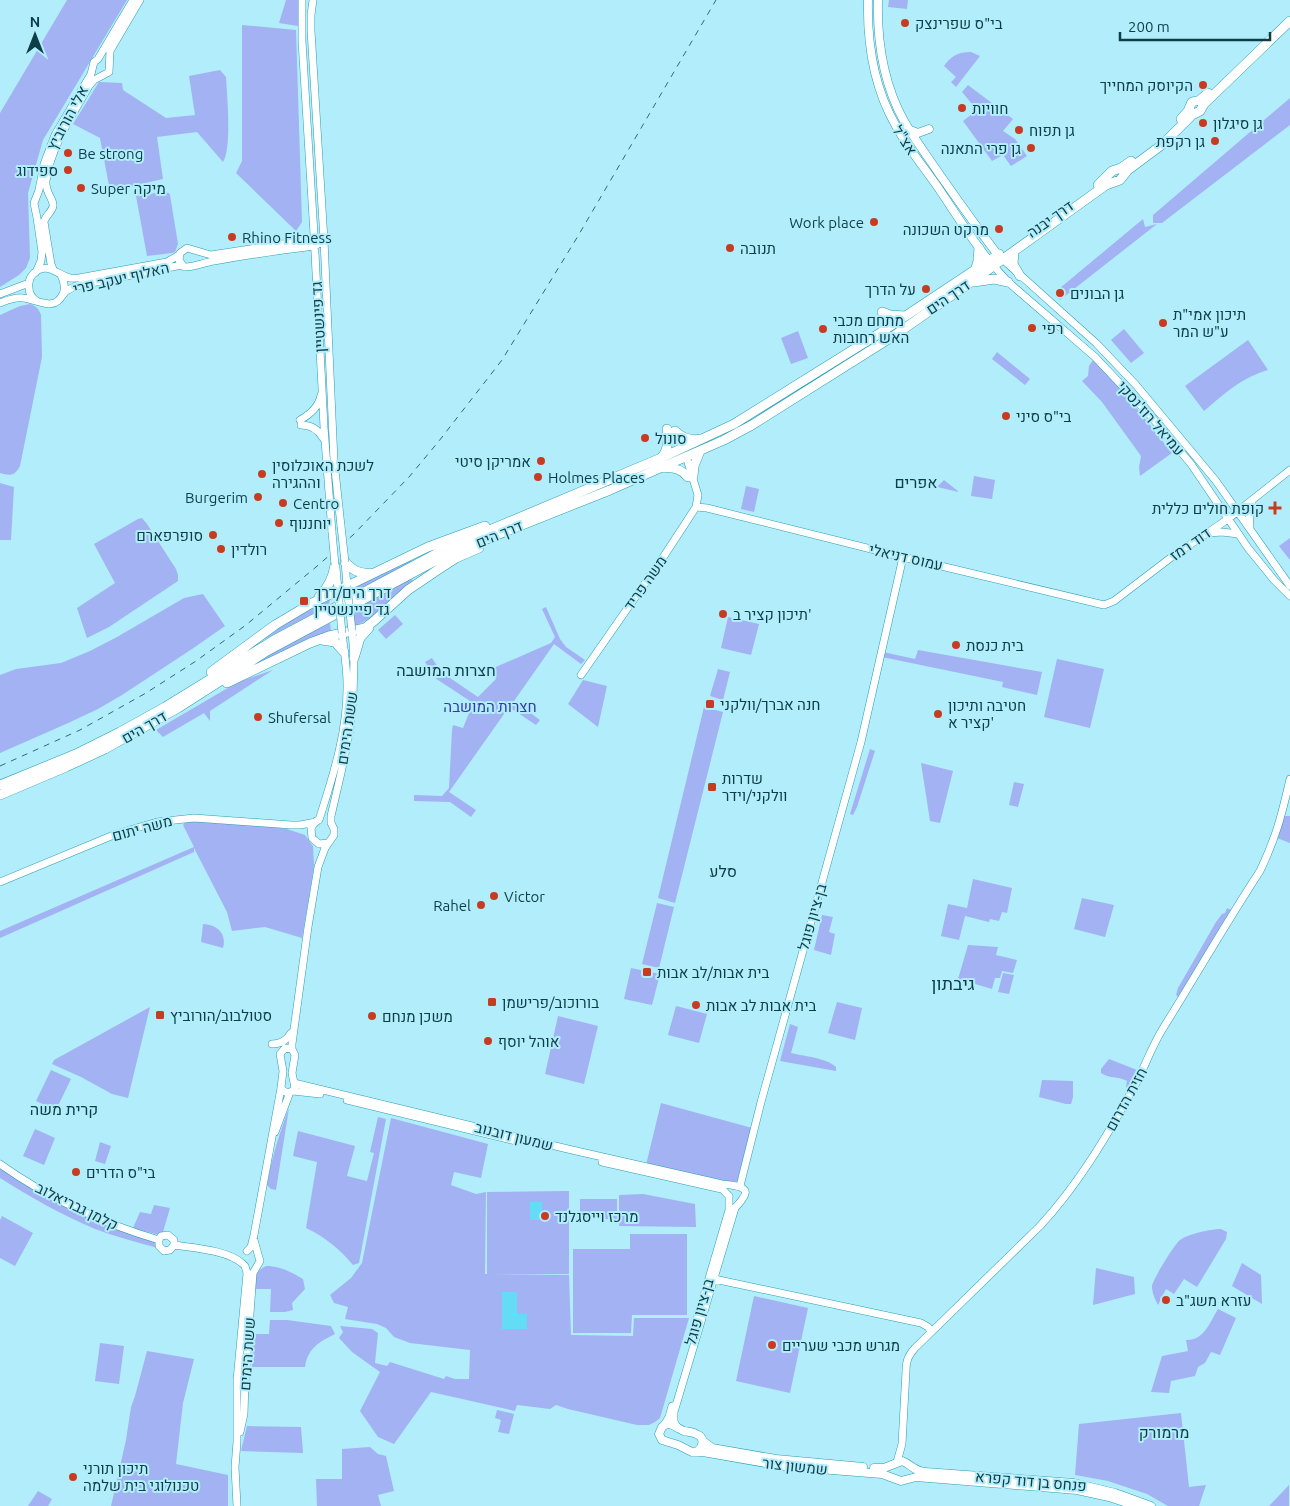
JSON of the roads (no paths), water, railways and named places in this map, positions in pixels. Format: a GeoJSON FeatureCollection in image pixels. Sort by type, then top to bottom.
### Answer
{"type":"FeatureCollection","features":[{"type":"Feature","properties":{"kind":"main road","name":"אצ\"ל"},"geometry":{"type":"LineString","coordinates":[[868,0],[869,41],[875,70],[895,125],[991,264]]}},
{"type":"Feature","properties":{"kind":"main road","name":"אצ\"ל"},"geometry":{"type":"LineString","coordinates":[[878,0],[878,29],[884,67],[896,106],[910,130],[1000,257]]}},
{"type":"Feature","properties":{"kind":"main road","name":"דרך יבנה"},"geometry":{"type":"LineString","coordinates":[[1196,107],[1205,96],[1290,16]]}},
{"type":"Feature","properties":{"kind":"main road","name":"דרך יבנה"},"geometry":{"type":"LineString","coordinates":[[1000,257],[1014,252],[1106,186],[1126,164],[1160,141],[1184,116],[1290,21]]}},
{"type":"Feature","properties":{"kind":"main road"},"geometry":{"type":"LineString","coordinates":[[910,130],[918,133],[929,129]]}},
{"type":"Feature","properties":{"kind":"main road","name":"דרך יבנה"},"geometry":{"type":"LineString","coordinates":[[991,264],[1093,189],[1115,176]]}},
{"type":"Feature","properties":{"kind":"main road"},"geometry":{"type":"LineString","coordinates":[[975,271],[979,248]]}},
{"type":"Feature","properties":{"kind":"main road"},"geometry":{"type":"LineString","coordinates":[[1014,252],[1013,264],[1020,276]]}},
{"type":"Feature","properties":{"kind":"main road","name":"דרך הים"},"geometry":{"type":"LineString","coordinates":[[0,785],[90,748],[165,707],[274,640],[436,553],[661,458],[746,418],[975,271],[991,264]]}},
{"type":"Feature","properties":{"kind":"main road","name":"דרך הים"},"geometry":{"type":"LineString","coordinates":[[0,795],[96,754],[178,708],[267,651],[444,556],[610,490],[700,451],[752,425],[894,335],[971,282],[991,264]]}},
{"type":"Feature","properties":{"kind":"main road"},"geometry":{"type":"LineString","coordinates":[[971,282],[994,279],[1008,282]]}},
{"type":"Feature","properties":{"kind":"main road"},"geometry":{"type":"LineString","coordinates":[[880,333],[883,324],[882,312],[890,316],[905,316]]}},
{"type":"Feature","properties":{"kind":"main road"},"geometry":{"type":"LineString","coordinates":[[661,458],[664,456],[667,448],[671,430],[689,439],[704,439]]}},
{"type":"Feature","properties":{"kind":"main road"},"geometry":{"type":"LineString","coordinates":[[658,468],[675,468],[691,476],[700,451]]}},
{"type":"Feature","properties":{"kind":"main road"},"geometry":{"type":"LineString","coordinates":[[178,708],[316,640],[365,628],[429,575],[456,558],[550,519],[610,490]]}},
{"type":"Feature","properties":{"kind":"main road"},"geometry":{"type":"LineString","coordinates":[[165,707],[275,625],[312,603],[440,542],[486,525],[545,507]]}},
{"type":"Feature","properties":{"kind":"main road"},"geometry":{"type":"LineString","coordinates":[[345,562],[358,572],[376,572]]}},
{"type":"Feature","properties":{"kind":"main road"},"geometry":{"type":"LineString","coordinates":[[312,603],[329,585],[335,565]]}},
{"type":"Feature","properties":{"kind":"main road"},"geometry":{"type":"LineString","coordinates":[[354,658],[360,638],[374,621]]}},
{"type":"Feature","properties":{"kind":"main road"},"geometry":{"type":"LineString","coordinates":[[316,640],[335,642],[344,652]]}},
{"type":"Feature","properties":{"kind":"main road","name":"שמשון צור"},"geometry":{"type":"LineString","coordinates":[[894,1478],[882,1474],[782,1466],[703,1452],[690,1452],[678,1445],[662,1440],[659,1434],[664,1425],[670,1424],[698,1434],[703,1442],[712,1448],[786,1460],[876,1468],[884,1468],[896,1463]]}},
{"type":"Feature","properties":{"kind":"main road"},"geometry":{"type":"LineString","coordinates":[[696,1452],[700,1450],[703,1442]]}},
{"type":"Feature","properties":{"kind":"main road"},"geometry":{"type":"LineString","coordinates":[[902,1461],[908,1465],[911,1472],[907,1479],[901,1481],[894,1478],[891,1471],[896,1463],[902,1461]]}},
{"type":"Feature","properties":{"kind":"main road","name":"פנחס בן דוד קפרא"},"geometry":{"type":"LineString","coordinates":[[908,1465],[916,1470],[925,1472],[1074,1483],[1116,1493],[1151,1506]]}},
{"type":"Feature","properties":{"kind":"main road","name":"פנחס בן דוד קפרא"},"geometry":{"type":"LineString","coordinates":[[907,1479],[916,1477],[1061,1488],[1098,1494],[1136,1506]]}},
{"type":"Feature","properties":{"kind":"street"},"geometry":{"type":"LineString","coordinates":[[133,0],[98,59],[94,62],[93,67],[96,74],[101,76],[109,72],[110,51],[140,0]]}},
{"type":"Feature","properties":{"kind":"street","name":"גד פינשטיין"},"geometry":{"type":"LineString","coordinates":[[302,0],[302,41],[325,443],[342,633]]}},
{"type":"Feature","properties":{"kind":"street","name":"גד פינשטיין"},"geometry":{"type":"LineString","coordinates":[[313,0],[311,31],[324,240],[334,461],[352,631]]}},
{"type":"Feature","properties":{"kind":"street"},"geometry":{"type":"LineString","coordinates":[[98,59],[103,58],[109,63]]}},
{"type":"Feature","properties":{"kind":"street","name":"אלי הורוביץ"},"geometry":{"type":"LineString","coordinates":[[36,198],[51,143],[91,74],[93,67]]}},
{"type":"Feature","properties":{"kind":"street","name":"אלי הורוביץ"},"geometry":{"type":"LineString","coordinates":[[50,198],[46,191],[46,182],[56,146],[89,86],[101,76]]}},
{"type":"Feature","properties":{"kind":"street"},"geometry":{"type":"LineString","coordinates":[[0,303],[22,298],[41,304],[50,304],[62,296],[65,284],[51,264],[44,225],[44,219],[53,205],[50,198],[42,195],[36,198],[34,205],[42,252],[41,261],[36,272]]}},
{"type":"Feature","properties":{"kind":"street"},"geometry":{"type":"LineString","coordinates":[[36,211],[42,214],[48,213]]}},
{"type":"Feature","properties":{"kind":"street"},"geometry":{"type":"LineString","coordinates":[[297,245],[309,234],[313,217]]}},
{"type":"Feature","properties":{"kind":"street"},"geometry":{"type":"LineString","coordinates":[[315,256],[309,250],[297,245],[211,255],[187,248],[181,251],[179,260],[182,265],[190,267],[196,264],[297,245],[315,242],[324,240]]}},
{"type":"Feature","properties":{"kind":"street"},"geometry":{"type":"LineString","coordinates":[[196,251],[198,256],[196,264]]}},
{"type":"Feature","properties":{"kind":"street","name":"האלוף יעקב פרי"},"geometry":{"type":"LineString","coordinates":[[56,271],[66,277],[79,278],[167,262],[179,255]]}},
{"type":"Feature","properties":{"kind":"street","name":"עמיאל רוז'נסקי"},"geometry":{"type":"LineString","coordinates":[[1000,257],[1096,343],[1132,381],[1201,462],[1290,586]]}},
{"type":"Feature","properties":{"kind":"street","name":"עמיאל רוז'נסקי"},"geometry":{"type":"LineString","coordinates":[[991,264],[1008,282],[1095,357],[1149,414],[1191,464],[1238,534],[1274,580],[1290,596]]}},
{"type":"Feature","properties":{"kind":"street","name":"האלוף יעקב פרי"},"geometry":{"type":"LineString","coordinates":[[62,296],[66,291],[76,286],[182,265]]}},
{"type":"Feature","properties":{"kind":"street"},"geometry":{"type":"LineString","coordinates":[[36,301],[31,295],[29,283],[31,277],[44,268],[56,271]]}},
{"type":"Feature","properties":{"kind":"street"},"geometry":{"type":"LineString","coordinates":[[0,294],[29,283]]}},
{"type":"Feature","properties":{"kind":"street"},"geometry":{"type":"LineString","coordinates":[[322,393],[321,399],[315,408],[300,423],[316,428],[322,435],[325,443]]}},
{"type":"Feature","properties":{"kind":"street","name":"משה פריד"},"geometry":{"type":"LineString","coordinates":[[581,675],[696,507],[697,492],[683,457]]}},
{"type":"Feature","properties":{"kind":"street","name":"דוד רמז"},"geometry":{"type":"LineString","coordinates":[[1114,601],[1165,562],[1228,519],[1290,470]]}},
{"type":"Feature","properties":{"kind":"street"},"geometry":{"type":"LineString","coordinates":[[697,492],[700,500],[707,508]]}},
{"type":"Feature","properties":{"kind":"street"},"geometry":{"type":"LineString","coordinates":[[1251,530],[1249,512],[1252,500]]}},
{"type":"Feature","properties":{"kind":"street","name":"עמוס דניאלי"},"geometry":{"type":"LineString","coordinates":[[696,507],[707,508],[1097,604],[1104,605],[1114,601]]}},
{"type":"Feature","properties":{"kind":"street"},"geometry":{"type":"LineString","coordinates":[[1206,534],[1222,532],[1238,534]]}},
{"type":"Feature","properties":{"kind":"street","name":"בן-ציון פוגל"},"geometry":{"type":"LineString","coordinates":[[737,1186],[861,742],[903,557]]}},
{"type":"Feature","properties":{"kind":"street","name":"ששת הימים"},"geometry":{"type":"LineString","coordinates":[[317,821],[340,747],[354,658],[352,631]]}},
{"type":"Feature","properties":{"kind":"street","name":"ששת הימים"},"geometry":{"type":"LineString","coordinates":[[332,823],[330,816],[349,735],[350,689],[342,633]]}},
{"type":"Feature","properties":{"kind":"street","name":"חזית הדרום"},"geometry":{"type":"LineString","coordinates":[[902,1444],[906,1360],[914,1348],[1040,1226],[1084,1170],[1135,1085],[1162,1030],[1260,871],[1276,834],[1284,809],[1290,779]]}},
{"type":"Feature","properties":{"kind":"street","name":"משה יתום"},"geometry":{"type":"LineString","coordinates":[[0,882],[116,834],[157,822],[194,818],[300,825],[317,821]]}},
{"type":"Feature","properties":{"kind":"street"},"geometry":{"type":"LineString","coordinates":[[289,1049],[318,867],[334,834],[332,823],[326,820],[317,821],[311,828],[318,867]]}},
{"type":"Feature","properties":{"kind":"street","name":"משה יתום"},"geometry":{"type":"LineString","coordinates":[[291,825],[300,828],[314,839]]}},
{"type":"Feature","properties":{"kind":"street"},"geometry":{"type":"LineString","coordinates":[[314,839],[323,844],[328,843]]}},
{"type":"Feature","properties":{"kind":"street"},"geometry":{"type":"LineString","coordinates":[[271,1141],[292,1089],[292,1070],[295,1056],[289,1049],[295,1015]]}},
{"type":"Feature","properties":{"kind":"street"},"geometry":{"type":"LineString","coordinates":[[272,1044],[278,1044],[285,1040],[291,1033]]}},
{"type":"Feature","properties":{"kind":"street"},"geometry":{"type":"LineString","coordinates":[[244,1265],[242,1258],[252,1245],[281,1088],[283,1068],[280,1054],[282,1050],[289,1049]]}},
{"type":"Feature","properties":{"kind":"street"},"geometry":{"type":"LineString","coordinates":[[281,1088],[284,1092],[292,1089]]}},
{"type":"Feature","properties":{"kind":"street","name":"שמעון דובנוב"},"geometry":{"type":"LineString","coordinates":[[292,1089],[737,1186]]}},
{"type":"Feature","properties":{"kind":"street","name":"שמעון דובנוב"},"geometry":{"type":"LineString","coordinates":[[292,1089],[318,1093],[722,1189],[729,1196]]}},
{"type":"Feature","properties":{"kind":"street","name":"קלמן גבריאלוב"},"geometry":{"type":"LineString","coordinates":[[0,1164],[78,1210],[159,1240]]}},
{"type":"Feature","properties":{"kind":"street"},"geometry":{"type":"LineString","coordinates":[[737,1186],[744,1190],[745,1194],[740,1201],[734,1201],[729,1196],[730,1189],[737,1186]]}},
{"type":"Feature","properties":{"kind":"street","name":"בן-ציון פוגל"},"geometry":{"type":"LineString","coordinates":[[664,1425],[670,1413],[729,1210],[729,1196]]}},
{"type":"Feature","properties":{"kind":"street","name":"בן-ציון פוגל"},"geometry":{"type":"LineString","coordinates":[[678,1428],[674,1421],[674,1412],[735,1208],[740,1201]]}},
{"type":"Feature","properties":{"kind":"street"},"geometry":{"type":"LineString","coordinates":[[168,1235],[174,1240],[174,1245],[170,1250],[164,1251],[158,1244],[159,1240],[162,1236],[168,1235]]}},
{"type":"Feature","properties":{"kind":"street"},"geometry":{"type":"LineString","coordinates":[[174,1245],[234,1257],[251,1269],[256,1267],[260,1261],[254,1235]]}},
{"type":"Feature","properties":{"kind":"street"},"geometry":{"type":"LineString","coordinates":[[220,1253],[253,1250],[258,1253]]}},
{"type":"Feature","properties":{"kind":"street","name":"ששת הימים"},"geometry":{"type":"LineString","coordinates":[[238,1442],[237,1380],[247,1273],[244,1265]]}},
{"type":"Feature","properties":{"kind":"street","name":"ששת הימים"},"geometry":{"type":"LineString","coordinates":[[238,1505],[235,1467],[244,1414],[253,1273],[256,1267]]}},
{"type":"Feature","properties":{"kind":"street","name":"בן-ציון פוגל"},"geometry":{"type":"LineString","coordinates":[[714,1279],[921,1323],[932,1332]]}},
{"type":"Feature","properties":{"kind":"street"},"geometry":{"type":"LineString","coordinates":[[896,1463],[902,1444]]}},
{"type":"Feature","properties":{"kind":"street"},"geometry":{"type":"LineString","coordinates":[[902,1444],[908,1465]]}},
{"type":"Feature","properties":{"kind":"railway"},"geometry":{"type":"LineString","coordinates":[[0,766],[80,730],[146,693],[196,661],[246,625],[316,567],[353,535],[409,477],[502,360],[578,236],[716,0]]}},
{"type":"Feature","properties":{"kind":"place","name":"בי\"ס שפרינצק"},"geometry":{"type":"Point","coordinates":[905,23]}},
{"type":"Feature","properties":{"kind":"place","name":"הקיוסק המחייך"},"geometry":{"type":"Point","coordinates":[1203,85]}},
{"type":"Feature","properties":{"kind":"place","name":"חוויות"},"geometry":{"type":"Point","coordinates":[962,108]}},
{"type":"Feature","properties":{"kind":"place","name":"גן סיגלון"},"geometry":{"type":"Point","coordinates":[1203,123]}},
{"type":"Feature","properties":{"kind":"place","name":"גן תפוח"},"geometry":{"type":"Point","coordinates":[1019,130]}},
{"type":"Feature","properties":{"kind":"place","name":"גן רקפת"},"geometry":{"type":"Point","coordinates":[1215,141]}},
{"type":"Feature","properties":{"kind":"place","name":"גן פרי התאנה"},"geometry":{"type":"Point","coordinates":[1031,148]}},
{"type":"Feature","properties":{"kind":"place","name":"Be strong"},"geometry":{"type":"Point","coordinates":[68,153]}},
{"type":"Feature","properties":{"kind":"place","name":"ספידוג"},"geometry":{"type":"Point","coordinates":[68,170]}},
{"type":"Feature","properties":{"kind":"place","name":"Super מיקה"},"geometry":{"type":"Point","coordinates":[81,188]}},
{"type":"Feature","properties":{"kind":"place","name":"Work place"},"geometry":{"type":"Point","coordinates":[874,222]}},
{"type":"Feature","properties":{"kind":"place","name":"מרקט השכונה"},"geometry":{"type":"Point","coordinates":[999,229]}},
{"type":"Feature","properties":{"kind":"place","name":"Rhino Fitness"},"geometry":{"type":"Point","coordinates":[232,237]}},
{"type":"Feature","properties":{"kind":"place","name":"תנובה"},"geometry":{"type":"Point","coordinates":[730,248]}},
{"type":"Feature","properties":{"kind":"place","name":"על הדרך"},"geometry":{"type":"Point","coordinates":[926,289]}},
{"type":"Feature","properties":{"kind":"place","name":"גן הבונים"},"geometry":{"type":"Point","coordinates":[1060,293]}},
{"type":"Feature","properties":{"kind":"place","name":"תיכון אמי\"ת ע\"ש המר"},"geometry":{"type":"Point","coordinates":[1163,323]}},
{"type":"Feature","properties":{"kind":"place","name":"רפי"},"geometry":{"type":"Point","coordinates":[1032,328]}},
{"type":"Feature","properties":{"kind":"place","name":"מתחם מכבי האש רחובות"},"geometry":{"type":"Point","coordinates":[823,329]}},
{"type":"Feature","properties":{"kind":"place","name":"בי\"ס סיני"},"geometry":{"type":"Point","coordinates":[1006,416]}},
{"type":"Feature","properties":{"kind":"place","name":"סונול"},"geometry":{"type":"Point","coordinates":[645,438]}},
{"type":"Feature","properties":{"kind":"place","name":"אמריקן סיטי"},"geometry":{"type":"Point","coordinates":[541,461]}},
{"type":"Feature","properties":{"kind":"place","name":"לשכת האוכלוסין וההגירה"},"geometry":{"type":"Point","coordinates":[262,474]}},
{"type":"Feature","properties":{"kind":"place","name":"Holmes Places"},"geometry":{"type":"Point","coordinates":[538,477]}},
{"type":"Feature","properties":{"kind":"place","name":"Burgerim"},"geometry":{"type":"Point","coordinates":[258,497]}},
{"type":"Feature","properties":{"kind":"place","name":"Centro"},"geometry":{"type":"Point","coordinates":[283,503]}},
{"type":"Feature","properties":{"kind":"place","name":"קופת חולים כללית"},"geometry":{"type":"Point","coordinates":[1275,508]}},
{"type":"Feature","properties":{"kind":"place","name":"יוחננוף"},"geometry":{"type":"Point","coordinates":[279,523]}},
{"type":"Feature","properties":{"kind":"place","name":"סופרפארם"},"geometry":{"type":"Point","coordinates":[213,535]}},
{"type":"Feature","properties":{"kind":"place","name":"רולדין"},"geometry":{"type":"Point","coordinates":[221,549]}},
{"type":"Feature","properties":{"kind":"place","name":"דרך הים/דרך גד פיינשטיין"},"geometry":{"type":"Point","coordinates":[304,601]}},
{"type":"Feature","properties":{"kind":"place","name":"תיכון קציר ב'"},"geometry":{"type":"Point","coordinates":[723,614]}},
{"type":"Feature","properties":{"kind":"place","name":"בית כנסת"},"geometry":{"type":"Point","coordinates":[956,645]}},
{"type":"Feature","properties":{"kind":"place","name":"חנה אברך/וולקני"},"geometry":{"type":"Point","coordinates":[710,704]}},
{"type":"Feature","properties":{"kind":"place","name":"חטיבה ותיכון קציר א'"},"geometry":{"type":"Point","coordinates":[938,714]}},
{"type":"Feature","properties":{"kind":"place","name":"Shufersal"},"geometry":{"type":"Point","coordinates":[258,717]}},
{"type":"Feature","properties":{"kind":"place","name":"שדרות וולקני/וידר"},"geometry":{"type":"Point","coordinates":[712,787]}},
{"type":"Feature","properties":{"kind":"place","name":"Victor"},"geometry":{"type":"Point","coordinates":[494,896]}},
{"type":"Feature","properties":{"kind":"place","name":"Rahel"},"geometry":{"type":"Point","coordinates":[481,905]}},
{"type":"Feature","properties":{"kind":"place","name":"בית אבות/לב אבות"},"geometry":{"type":"Point","coordinates":[647,972]}},
{"type":"Feature","properties":{"kind":"place","name":"בורוכוב/פרישמן"},"geometry":{"type":"Point","coordinates":[492,1002]}},
{"type":"Feature","properties":{"kind":"place","name":"בית אבות לב אבות"},"geometry":{"type":"Point","coordinates":[696,1005]}},
{"type":"Feature","properties":{"kind":"place","name":"סטולבוב/הורוביץ"},"geometry":{"type":"Point","coordinates":[160,1015]}},
{"type":"Feature","properties":{"kind":"place","name":"משכן מנחם"},"geometry":{"type":"Point","coordinates":[372,1016]}},
{"type":"Feature","properties":{"kind":"place","name":"אוהל יוסף"},"geometry":{"type":"Point","coordinates":[488,1041]}},
{"type":"Feature","properties":{"kind":"place","name":"בי\"ס הדרים"},"geometry":{"type":"Point","coordinates":[76,1172]}},
{"type":"Feature","properties":{"kind":"place","name":"מרכז וייסגלנד"},"geometry":{"type":"Point","coordinates":[545,1216]}},
{"type":"Feature","properties":{"kind":"place","name":"עזרא משג\"ב"},"geometry":{"type":"Point","coordinates":[1166,1300]}},
{"type":"Feature","properties":{"kind":"place","name":"מגרש מכבי שעריים"},"geometry":{"type":"Point","coordinates":[772,1345]}},
{"type":"Feature","properties":{"kind":"place","name":"תיכון תורני טכנולוגי בית שלמה"},"geometry":{"type":"Point","coordinates":[73,1477]}},
{"type":"Feature","properties":{"kind":"district","name":"אפרים"},"geometry":{"type":"Point","coordinates":[916,482]}},
{"type":"Feature","properties":{"kind":"district","name":"חצרות המושבה"},"geometry":{"type":"Point","coordinates":[446,670]}},
{"type":"Feature","properties":{"kind":"district","name":"סלע"},"geometry":{"type":"Point","coordinates":[723,871]}},
{"type":"Feature","properties":{"kind":"district","name":"גיבתון"},"geometry":{"type":"Point","coordinates":[953,983]}},
{"type":"Feature","properties":{"kind":"district","name":"קרית משה"},"geometry":{"type":"Point","coordinates":[64,1109]}},
{"type":"Feature","properties":{"kind":"district","name":"מרמורק"},"geometry":{"type":"Point","coordinates":[1164,1432]}}]}
